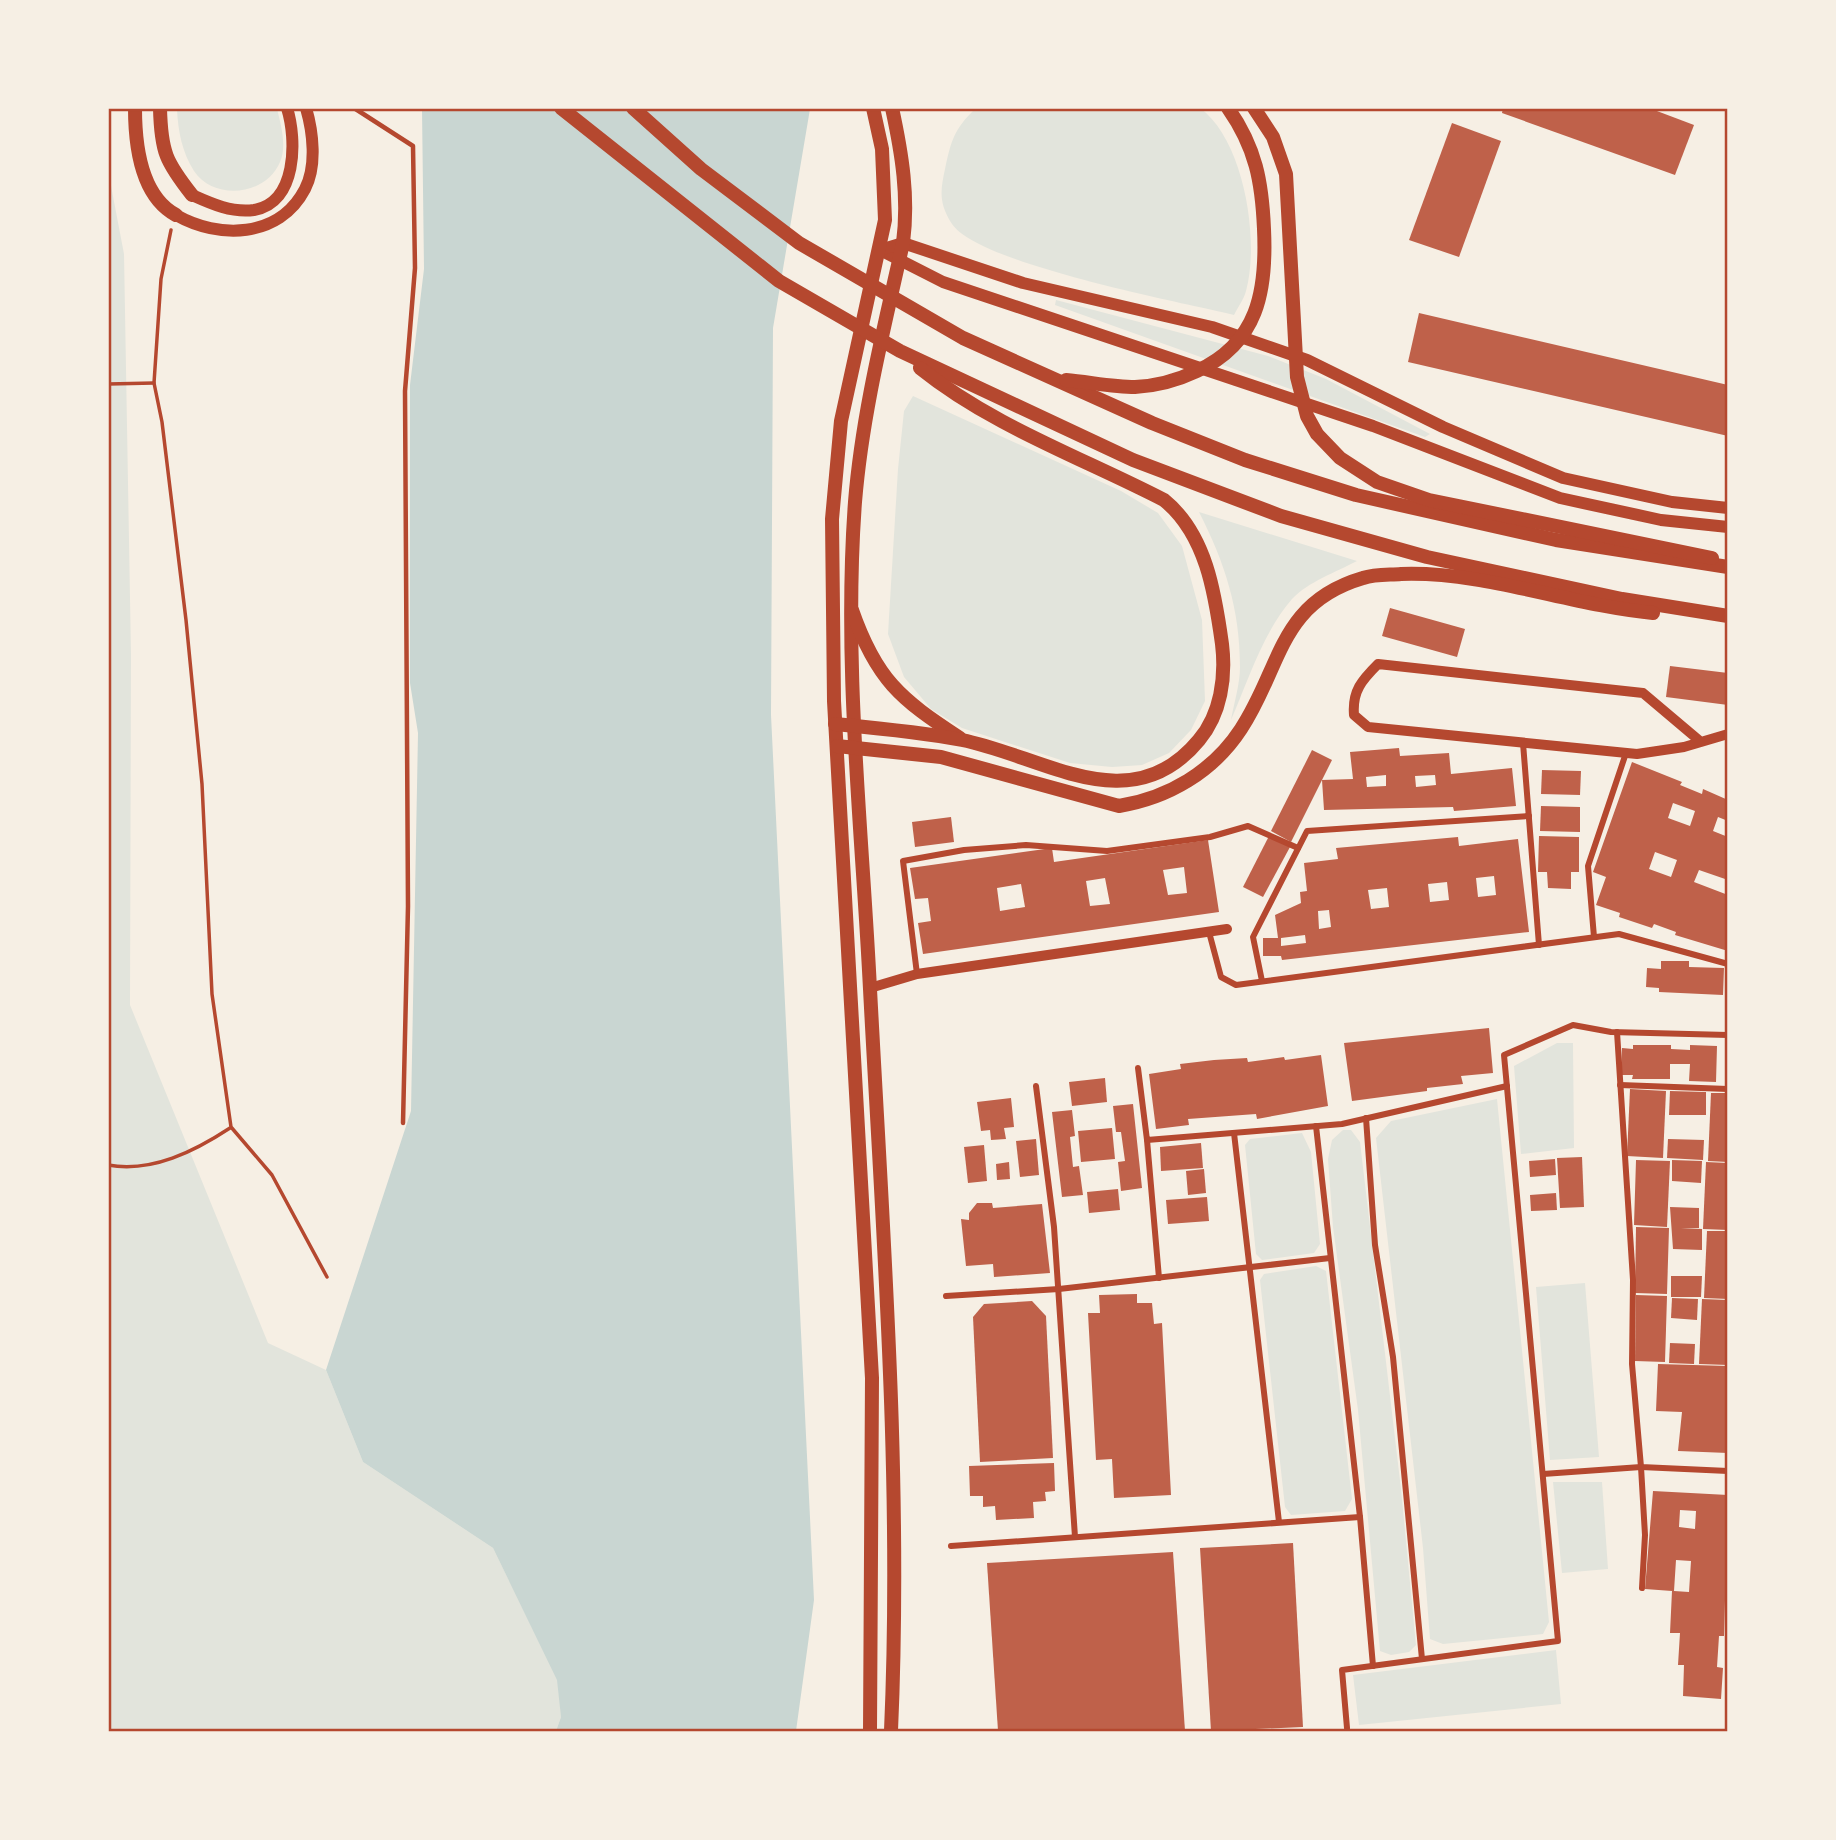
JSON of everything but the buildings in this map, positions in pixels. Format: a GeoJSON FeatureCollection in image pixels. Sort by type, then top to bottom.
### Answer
{"type":"FeatureCollection","features":[{"type":"Feature","properties":{"kind":"main road"},"geometry":{"type":"LineString","coordinates":[[135,108],[136,140],[145,177],[162,208],[195,226],[229,233],[262,227],[289,210],[305,189],[311,166],[312,139],[306,108]]}},
{"type":"Feature","properties":{"kind":"main road"},"geometry":{"type":"LineString","coordinates":[[160,108],[160,130],[168,164],[192,195],[226,209],[256,210],[277,198],[290,172],[294,142],[287,108]]}},
{"type":"Feature","properties":{"kind":"main road"},"geometry":{"type":"LineString","coordinates":[[561,108],[779,281],[900,351],[1133,460],[1281,516],[1440,559],[1622,599],[1727,618]]}},
{"type":"Feature","properties":{"kind":"main road"},"geometry":{"type":"LineString","coordinates":[[633,108],[701,169],[799,243],[963,338],[1152,423],[1245,460],[1356,495],[1556,541],[1685,563],[1727,567]]}},
{"type":"Feature","properties":{"kind":"main road"},"geometry":{"type":"LineString","coordinates":[[870,1731],[872,1378],[835,723],[834,478],[852,366],[885,220],[886,186],[873,108]]}},
{"type":"Feature","properties":{"kind":"main road"},"geometry":{"type":"LineString","coordinates":[[891,1731],[895,1632],[892,1398],[853,726],[852,610],[855,503],[860,456],[903,243],[907,208],[905,180],[892,108]]}},
{"type":"Feature","properties":{"kind":"main road"},"geometry":{"type":"LineString","coordinates":[[1055,379],[1136,387],[1179,380],[1217,362],[1235,347],[1251,323],[1260,300],[1265,258],[1258,165],[1239,124],[1228,108]]}},
{"type":"Feature","properties":{"kind":"main road"},"geometry":{"type":"LineString","coordinates":[[1254,108],[1273,137],[1286,174],[1297,377],[1307,416],[1317,434],[1340,458],[1377,482],[1429,500],[1727,560]]}},
{"type":"Feature","properties":{"kind":"main road"},"geometry":{"type":"LineString","coordinates":[[880,250],[903,243],[1023,283],[1213,327],[1307,359],[1443,427],[1563,478],[1672,502],[1727,508]]}},
{"type":"Feature","properties":{"kind":"main road"},"geometry":{"type":"LineString","coordinates":[[880,250],[943,282],[1373,426],[1560,498],[1661,520],[1727,527]]}},
{"type":"Feature","properties":{"kind":"main road"},"geometry":{"type":"LineString","coordinates":[[835,723],[964,740],[1087,780],[1115,782],[1155,775],[1189,753],[1207,730],[1219,706],[1223,656],[1212,585],[1198,543],[1182,514],[1152,493],[994,417],[946,388],[900,351]]}},
{"type":"Feature","properties":{"kind":"main road"},"geometry":{"type":"LineString","coordinates":[[837,746],[941,757],[1119,806],[1145,802],[1177,788],[1210,765],[1241,729],[1265,683],[1286,633],[1326,594],[1364,577],[1430,573],[1474,579],[1624,610],[1727,618]]}},
{"type":"Feature","properties":{"kind":"main road"},"geometry":{"type":"LineString","coordinates":[[852,610],[865,648],[885,678],[921,712],[964,740]]}},
{"type":"Feature","properties":{"kind":"street"},"geometry":{"type":"LineString","coordinates":[[1701,742],[1643,692],[1378,664],[1360,683],[1353,699],[1354,715],[1368,727],[1626,753],[1637,754],[1701,742],[1727,734]]}},
{"type":"Feature","properties":{"kind":"street"},"geometry":{"type":"LineString","coordinates":[[1523,743],[1539,945]]}},
{"type":"Feature","properties":{"kind":"street"},"geometry":{"type":"LineString","coordinates":[[1594,937],[1588,866],[1626,753]]}},
{"type":"Feature","properties":{"kind":"street"},"geometry":{"type":"LineString","coordinates":[[1262,981],[1253,937],[1307,831],[1529,816]]}},
{"type":"Feature","properties":{"kind":"street"},"geometry":{"type":"LineString","coordinates":[[917,974],[903,861],[964,850],[1026,845],[1107,851],[1210,837],[1248,826],[1298,848]]}},
{"type":"Feature","properties":{"kind":"street"},"geometry":{"type":"LineString","coordinates":[[870,988],[917,974],[1227,929]]}},
{"type":"Feature","properties":{"kind":"street"},"geometry":{"type":"LineString","coordinates":[[1209,932],[1222,977],[1236,985],[1619,934],[1727,964]]}},
{"type":"Feature","properties":{"kind":"street"},"geometry":{"type":"LineString","coordinates":[[1347,1728],[1342,1670],[1559,1641],[1504,1055],[1573,1025],[1617,1032],[1727,1035]]}},
{"type":"Feature","properties":{"kind":"street"},"geometry":{"type":"LineString","coordinates":[[1617,1032],[1633,1280],[1632,1364],[1644,1535],[1642,1588]]}},
{"type":"Feature","properties":{"kind":"street"},"geometry":{"type":"LineString","coordinates":[[1138,1068],[1159,1278]]}},
{"type":"Feature","properties":{"kind":"street"},"geometry":{"type":"LineString","coordinates":[[1620,1085],[1727,1088]]}},
{"type":"Feature","properties":{"kind":"street"},"geometry":{"type":"LineString","coordinates":[[1036,1086],[1059,1289],[1074,1537]]}},
{"type":"Feature","properties":{"kind":"street"},"geometry":{"type":"LineString","coordinates":[[1147,1140],[1317,1126],[1366,1118],[1507,1086]]}},
{"type":"Feature","properties":{"kind":"street"},"geometry":{"type":"LineString","coordinates":[[1366,1118],[1375,1245],[1393,1357],[1422,1659]]}},
{"type":"Feature","properties":{"kind":"street"},"geometry":{"type":"LineString","coordinates":[[1317,1126],[1360,1517],[1373,1666]]}},
{"type":"Feature","properties":{"kind":"street"},"geometry":{"type":"LineString","coordinates":[[1234,1133],[1279,1522]]}},
{"type":"Feature","properties":{"kind":"street"},"geometry":{"type":"LineString","coordinates":[[946,1296],[1059,1289],[1330,1258]]}},
{"type":"Feature","properties":{"kind":"street"},"geometry":{"type":"LineString","coordinates":[[1543,1475],[1641,1467],[1727,1471]]}},
{"type":"Feature","properties":{"kind":"street"},"geometry":{"type":"LineString","coordinates":[[951,1546],[1360,1517]]}},
{"type":"Feature","properties":{"kind":"lane"},"geometry":{"type":"LineString","coordinates":[[354,108],[413,146],[415,268],[405,391],[408,906],[403,1123]]}},
{"type":"Feature","properties":{"kind":"path"},"geometry":{"type":"LineString","coordinates":[[176,215],[161,279],[154,383],[162,422],[202,784],[212,994],[231,1127],[272,1175],[327,1277]]}},
{"type":"Feature","properties":{"kind":"path"},"geometry":{"type":"LineString","coordinates":[[108,384],[154,383]]}},
{"type":"Feature","properties":{"kind":"path"},"geometry":{"type":"LineString","coordinates":[[108,1165],[154,1164],[201,1147],[231,1127]]}},
{"type":"Feature","properties":{"kind":"shaded area"},"geometry":{"type":"Polygon","coordinates":[[[1200,108],[1215,123],[1228,143],[1245,192],[1251,245],[1250,270],[1245,294],[1234,315],[1083,280],[1000,253],[970,239],[952,224],[945,210],[942,191],[954,136],[975,109],[1200,108]]]}},
{"type":"Feature","properties":{"kind":"shaded area"},"geometry":{"type":"Polygon","coordinates":[[[177,109],[277,109],[283,142],[280,162],[273,173],[252,188],[226,190],[214,187],[203,181],[186,156],[177,109]]]}},
{"type":"Feature","properties":{"kind":"shaded area"},"geometry":{"type":"Polygon","coordinates":[[[422,109],[810,109],[773,328],[771,715],[814,1600],[796,1731],[556,1731],[561,1717],[557,1680],[493,1548],[363,1462],[326,1370],[411,1111],[418,733],[410,683],[410,385],[424,269],[422,109]]]}},
{"type":"Feature","properties":{"kind":"shaded area"},"geometry":{"type":"Polygon","coordinates":[[[108,170],[124,254],[131,655],[130,1005],[268,1343],[326,1370],[363,1462],[493,1548],[560,1684],[561,1717],[556,1731],[109,1731],[108,170]]]}},
{"type":"Feature","properties":{"kind":"shaded area"},"geometry":{"type":"Polygon","coordinates":[[[1056,300],[1268,356],[1326,379],[1430,434],[1425,437],[1055,305],[1056,300]]]}},
{"type":"Feature","properties":{"kind":"shaded area"},"geometry":{"type":"Polygon","coordinates":[[[913,396],[1121,491],[1158,513],[1182,546],[1202,620],[1205,701],[1191,730],[1169,753],[1142,765],[1112,767],[1070,763],[962,728],[931,709],[904,677],[888,634],[904,411],[913,396]]]}},
{"type":"Feature","properties":{"kind":"shaded area"},"geometry":{"type":"Polygon","coordinates":[[[1199,512],[1357,561],[1314,582],[1292,599],[1264,642],[1231,720],[1240,673],[1237,625],[1223,568],[1199,512]]]}},
{"type":"Feature","properties":{"kind":"shaded area"},"geometry":{"type":"Polygon","coordinates":[[[1557,1043],[1573,1043],[1574,1148],[1521,1154],[1514,1066],[1557,1043]]]}},
{"type":"Feature","properties":{"kind":"shaded area"},"geometry":{"type":"Polygon","coordinates":[[[1497,1099],[1549,1622],[1543,1634],[1443,1644],[1430,1639],[1423,1548],[1376,1138],[1391,1121],[1497,1099]]]}},
{"type":"Feature","properties":{"kind":"shaded area"},"geometry":{"type":"Polygon","coordinates":[[[1343,1130],[1351,1130],[1360,1142],[1401,1489],[1416,1645],[1409,1652],[1391,1655],[1380,1651],[1358,1410],[1333,1227],[1328,1159],[1332,1140],[1343,1130]]]}},
{"type":"Feature","properties":{"kind":"shaded area"},"geometry":{"type":"Polygon","coordinates":[[[1302,1133],[1311,1152],[1320,1244],[1314,1253],[1262,1260],[1256,1254],[1245,1145],[1250,1139],[1302,1133]]]}},
{"type":"Feature","properties":{"kind":"shaded area"},"geometry":{"type":"Polygon","coordinates":[[[1316,1266],[1326,1271],[1352,1499],[1345,1511],[1291,1515],[1285,1507],[1260,1280],[1264,1274],[1316,1266]]]}},
{"type":"Feature","properties":{"kind":"shaded area"},"geometry":{"type":"Polygon","coordinates":[[[1585,1283],[1599,1457],[1550,1460],[1536,1287],[1585,1283]]]}},
{"type":"Feature","properties":{"kind":"shaded area"},"geometry":{"type":"Polygon","coordinates":[[[1553,1482],[1602,1482],[1608,1569],[1562,1573],[1553,1482]]]}},
{"type":"Feature","properties":{"kind":"shaded area"},"geometry":{"type":"Polygon","coordinates":[[[1556,1650],[1561,1704],[1359,1725],[1353,1675],[1556,1650]]]}}]}
